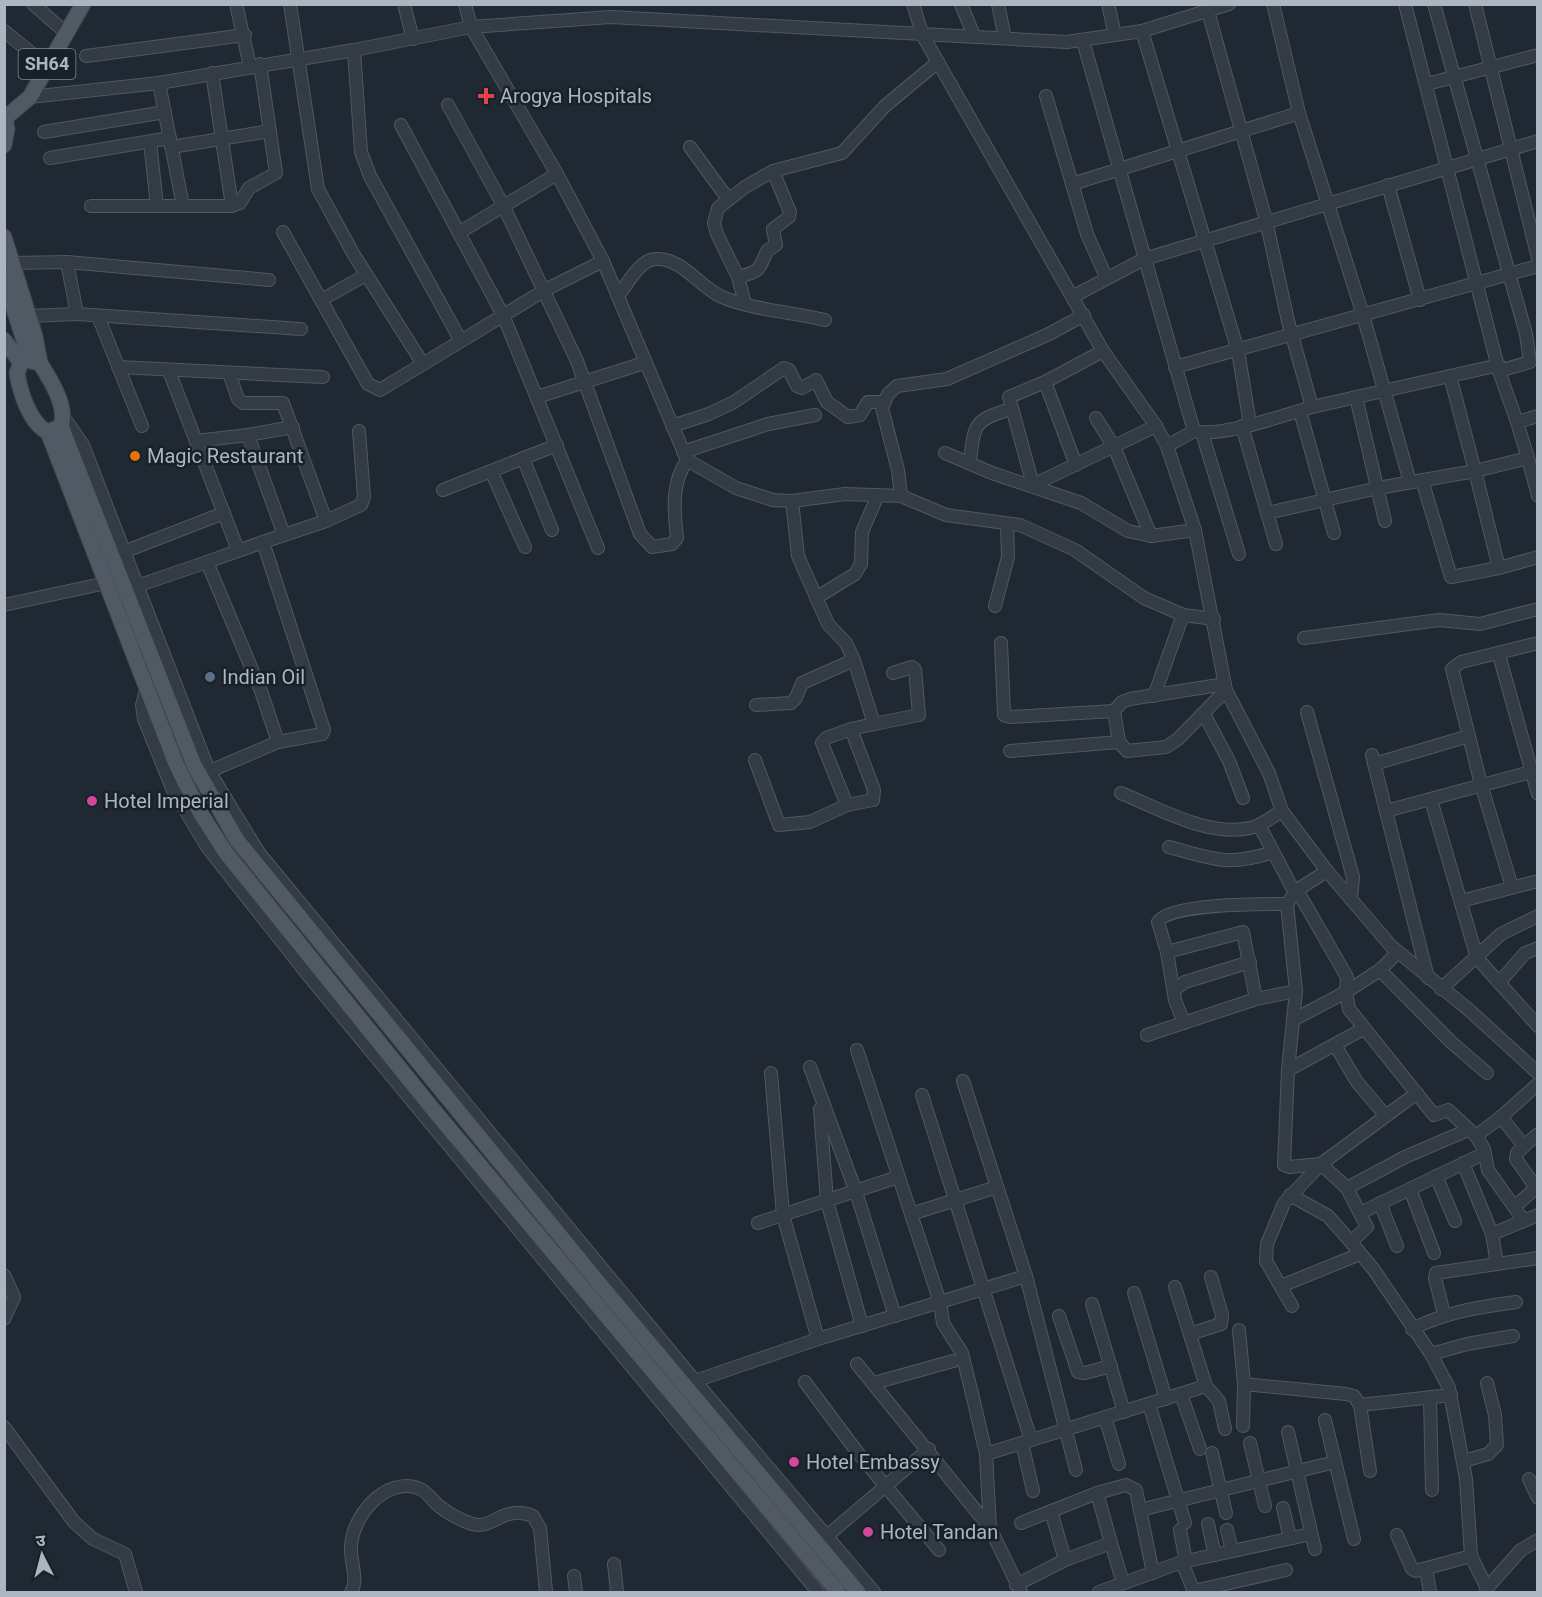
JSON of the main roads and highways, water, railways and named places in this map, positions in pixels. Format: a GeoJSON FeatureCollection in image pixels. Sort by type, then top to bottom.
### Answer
{"type":"FeatureCollection","features":[{"type":"Feature","properties":{"kind":"main road","name":"SH64"},"geometry":{"type":"LineString","coordinates":[[5,142],[5,118],[30,97],[46,64],[83,4]]}},
{"type":"Feature","properties":{"kind":"main road"},"geometry":{"type":"LineString","coordinates":[[4,237],[29,316],[29,362],[17,373],[18,382]]}},
{"type":"Feature","properties":{"kind":"main road"},"geometry":{"type":"LineString","coordinates":[[4,277],[29,362]]}},
{"type":"Feature","properties":{"kind":"main road"},"geometry":{"type":"LineString","coordinates":[[4,314],[29,362],[132,588],[204,773],[237,840],[606,1291],[858,1593]]}},
{"type":"Feature","properties":{"kind":"main road"},"geometry":{"type":"LineString","coordinates":[[4,340],[29,362]]}},
{"type":"Feature","properties":{"kind":"main road"},"geometry":{"type":"LineString","coordinates":[[4,363],[18,382],[36,421],[57,425]]}},
{"type":"Feature","properties":{"kind":"main road"},"geometry":{"type":"LineString","coordinates":[[57,425],[106,583],[146,690],[186,784],[201,814],[226,853],[435,1113],[838,1593]]}},
{"type":"Feature","properties":{"kind":"place","name":"Arogya Hospitals"},"geometry":{"type":"Point","coordinates":[486,96]}},
{"type":"Feature","properties":{"kind":"place","name":"Magic Restaurant"},"geometry":{"type":"Point","coordinates":[135,456]}},
{"type":"Feature","properties":{"kind":"place","name":"Indian Oil"},"geometry":{"type":"Point","coordinates":[210,677]}},
{"type":"Feature","properties":{"kind":"place","name":"Hotel Imperial"},"geometry":{"type":"Point","coordinates":[92,801]}},
{"type":"Feature","properties":{"kind":"place","name":"Hotel Embassy"},"geometry":{"type":"Point","coordinates":[794,1462]}},
{"type":"Feature","properties":{"kind":"place","name":"Hotel Tandan"},"geometry":{"type":"Point","coordinates":[868,1532]}}]}
